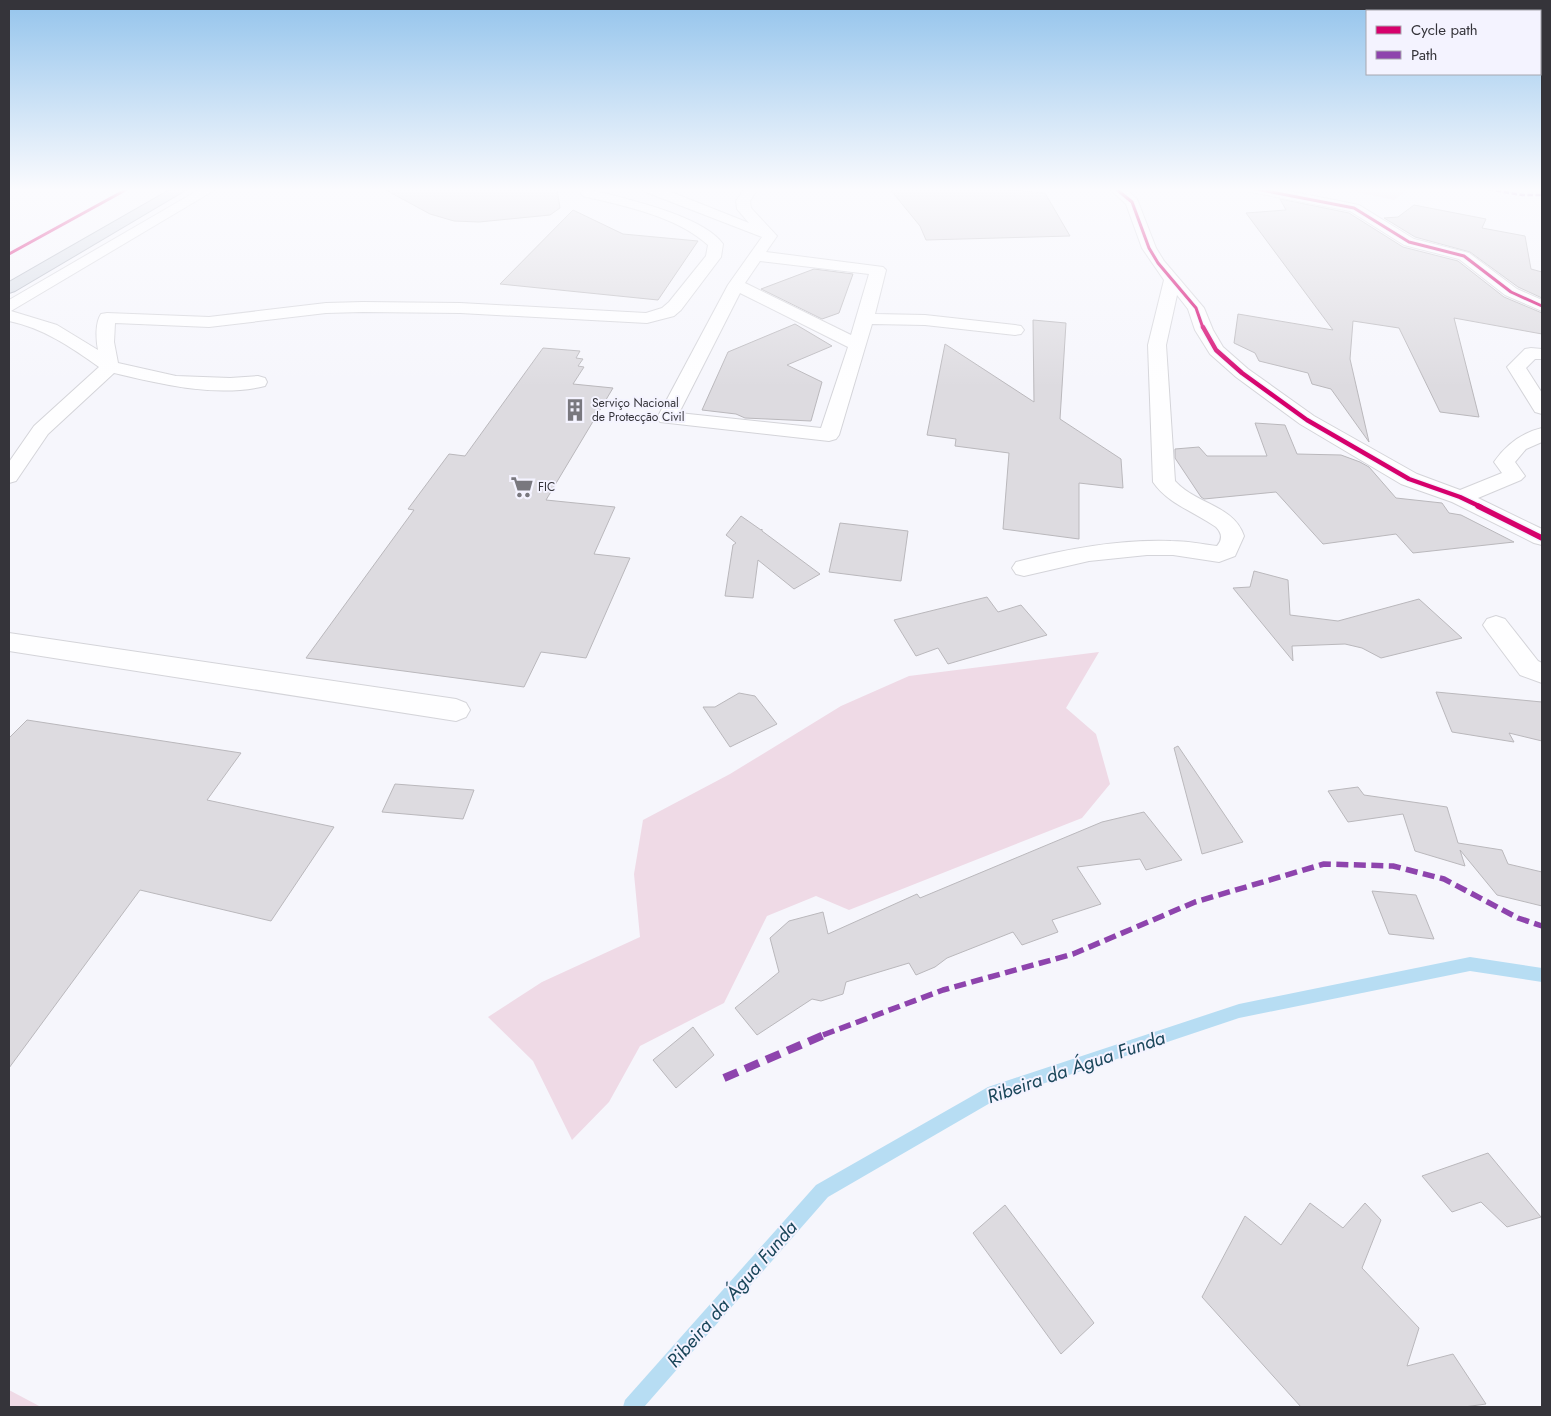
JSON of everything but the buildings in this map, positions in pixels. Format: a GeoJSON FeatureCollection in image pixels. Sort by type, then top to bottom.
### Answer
{"type":"FeatureCollection","features":[{"type":"Feature","properties":{"kind":"highway"},"geometry":{"type":"LineString","coordinates":[[26,261],[38,254]]}},
{"type":"Feature","properties":{"kind":"highway"},"geometry":{"type":"LineString","coordinates":[[9,288],[68,254]]}},
{"type":"Feature","properties":{"kind":"street"},"geometry":{"type":"LineString","coordinates":[[9,307],[99,254]]}},
{"type":"Feature","properties":{"kind":"street"},"geometry":{"type":"LineString","coordinates":[[110,367],[105,342],[107,318],[209,322],[326,308],[363,307],[460,308],[647,318],[668,312],[675,306],[714,254]]}},
{"type":"Feature","properties":{"kind":"street"},"geometry":{"type":"LineString","coordinates":[[1153,254],[1196,308],[1204,330],[1216,350],[1271,395],[1307,420],[1409,479],[1460,497],[1542,538]]}},
{"type":"Feature","properties":{"kind":"street"},"geometry":{"type":"LineString","coordinates":[[1456,254],[1464,256],[1511,292],[1542,306]]}},
{"type":"Feature","properties":{"kind":"street"},"geometry":{"type":"LineString","coordinates":[[758,256],[878,270],[866,319],[829,435],[667,418],[736,285],[758,256]]}},
{"type":"Feature","properties":{"kind":"street"},"geometry":{"type":"LineString","coordinates":[[1024,568],[1089,553],[1147,548],[1173,548],[1219,554],[1227,551],[1233,537],[1231,529],[1224,521],[1177,496],[1167,488],[1164,482],[1157,345],[1172,280]]}},
{"type":"Feature","properties":{"kind":"street"},"geometry":{"type":"LineString","coordinates":[[736,285],[780,305],[857,345]]}},
{"type":"Feature","properties":{"kind":"street"},"geometry":{"type":"LineString","coordinates":[[9,316],[30,320],[49,327],[69,338],[110,367],[176,382],[230,384],[258,382]]}},
{"type":"Feature","properties":{"kind":"street"},"geometry":{"type":"LineString","coordinates":[[866,319],[925,320],[1015,330]]}},
{"type":"Feature","properties":{"kind":"street"},"geometry":{"type":"LineString","coordinates":[[1542,354],[1531,353],[1516,367],[1542,408]]}},
{"type":"Feature","properties":{"kind":"street"},"geometry":{"type":"LineString","coordinates":[[9,477],[41,430],[110,367]]}},
{"type":"Feature","properties":{"kind":"street"},"geometry":{"type":"LineString","coordinates":[[1460,497],[1514,476],[1504,462],[1519,445],[1542,434]]}},
{"type":"Feature","properties":{"kind":"street"},"geometry":{"type":"LineString","coordinates":[[1496,625],[1529,668],[1542,673]]}},
{"type":"Feature","properties":{"kind":"street"},"geometry":{"type":"LineString","coordinates":[[9,642],[456,710]]}},
{"type":"Feature","properties":{"kind":"shaded area"},"geometry":{"type":"Polygon","coordinates":[[[1099,652],[1066,708],[1096,734],[1110,784],[1082,818],[849,910],[816,896],[767,916],[724,1003],[640,1046],[609,1102],[572,1140],[533,1061],[488,1017],[542,982],[640,937],[634,874],[643,820],[730,774],[841,706],[909,676],[1099,652]]]}},
{"type":"Feature","properties":{"kind":"shaded area"},"geometry":{"type":"Polygon","coordinates":[[[9,1390],[41,1407],[9,1407],[9,1390]]]}},
{"type":"Feature","properties":{"kind":"waterway","name":"Ribeira da Água Funda"},"geometry":{"type":"LineString","coordinates":[[632,1407],[822,1191],[993,1092],[1239,1011],[1470,964],[1542,975]]}},
{"type":"Feature","properties":{"kind":"marked path"},"geometry":{"type":"LineString","coordinates":[[724,1078],[817,1037],[943,990],[1073,954],[1195,902],[1324,864],[1393,866],[1444,879],[1518,918],[1542,926]]}},
{"type":"Feature","properties":{"kind":"cycle path"},"geometry":{"type":"LineString","coordinates":[[1153,254],[1196,308],[1204,330],[1216,350],[1242,373],[1307,420],[1409,479],[1460,497],[1542,538]]}},
{"type":"Feature","properties":{"kind":"cycle path"},"geometry":{"type":"LineString","coordinates":[[1456,254],[1464,256],[1511,292],[1542,306]]}},
{"type":"Feature","properties":{"kind":"place","name":"Serviço Nacional de Protecção Civil"},"geometry":{"type":"Point","coordinates":[575,410]}},
{"type":"Feature","properties":{"kind":"place","name":"FIC"},"geometry":{"type":"Point","coordinates":[522,487]}}]}
